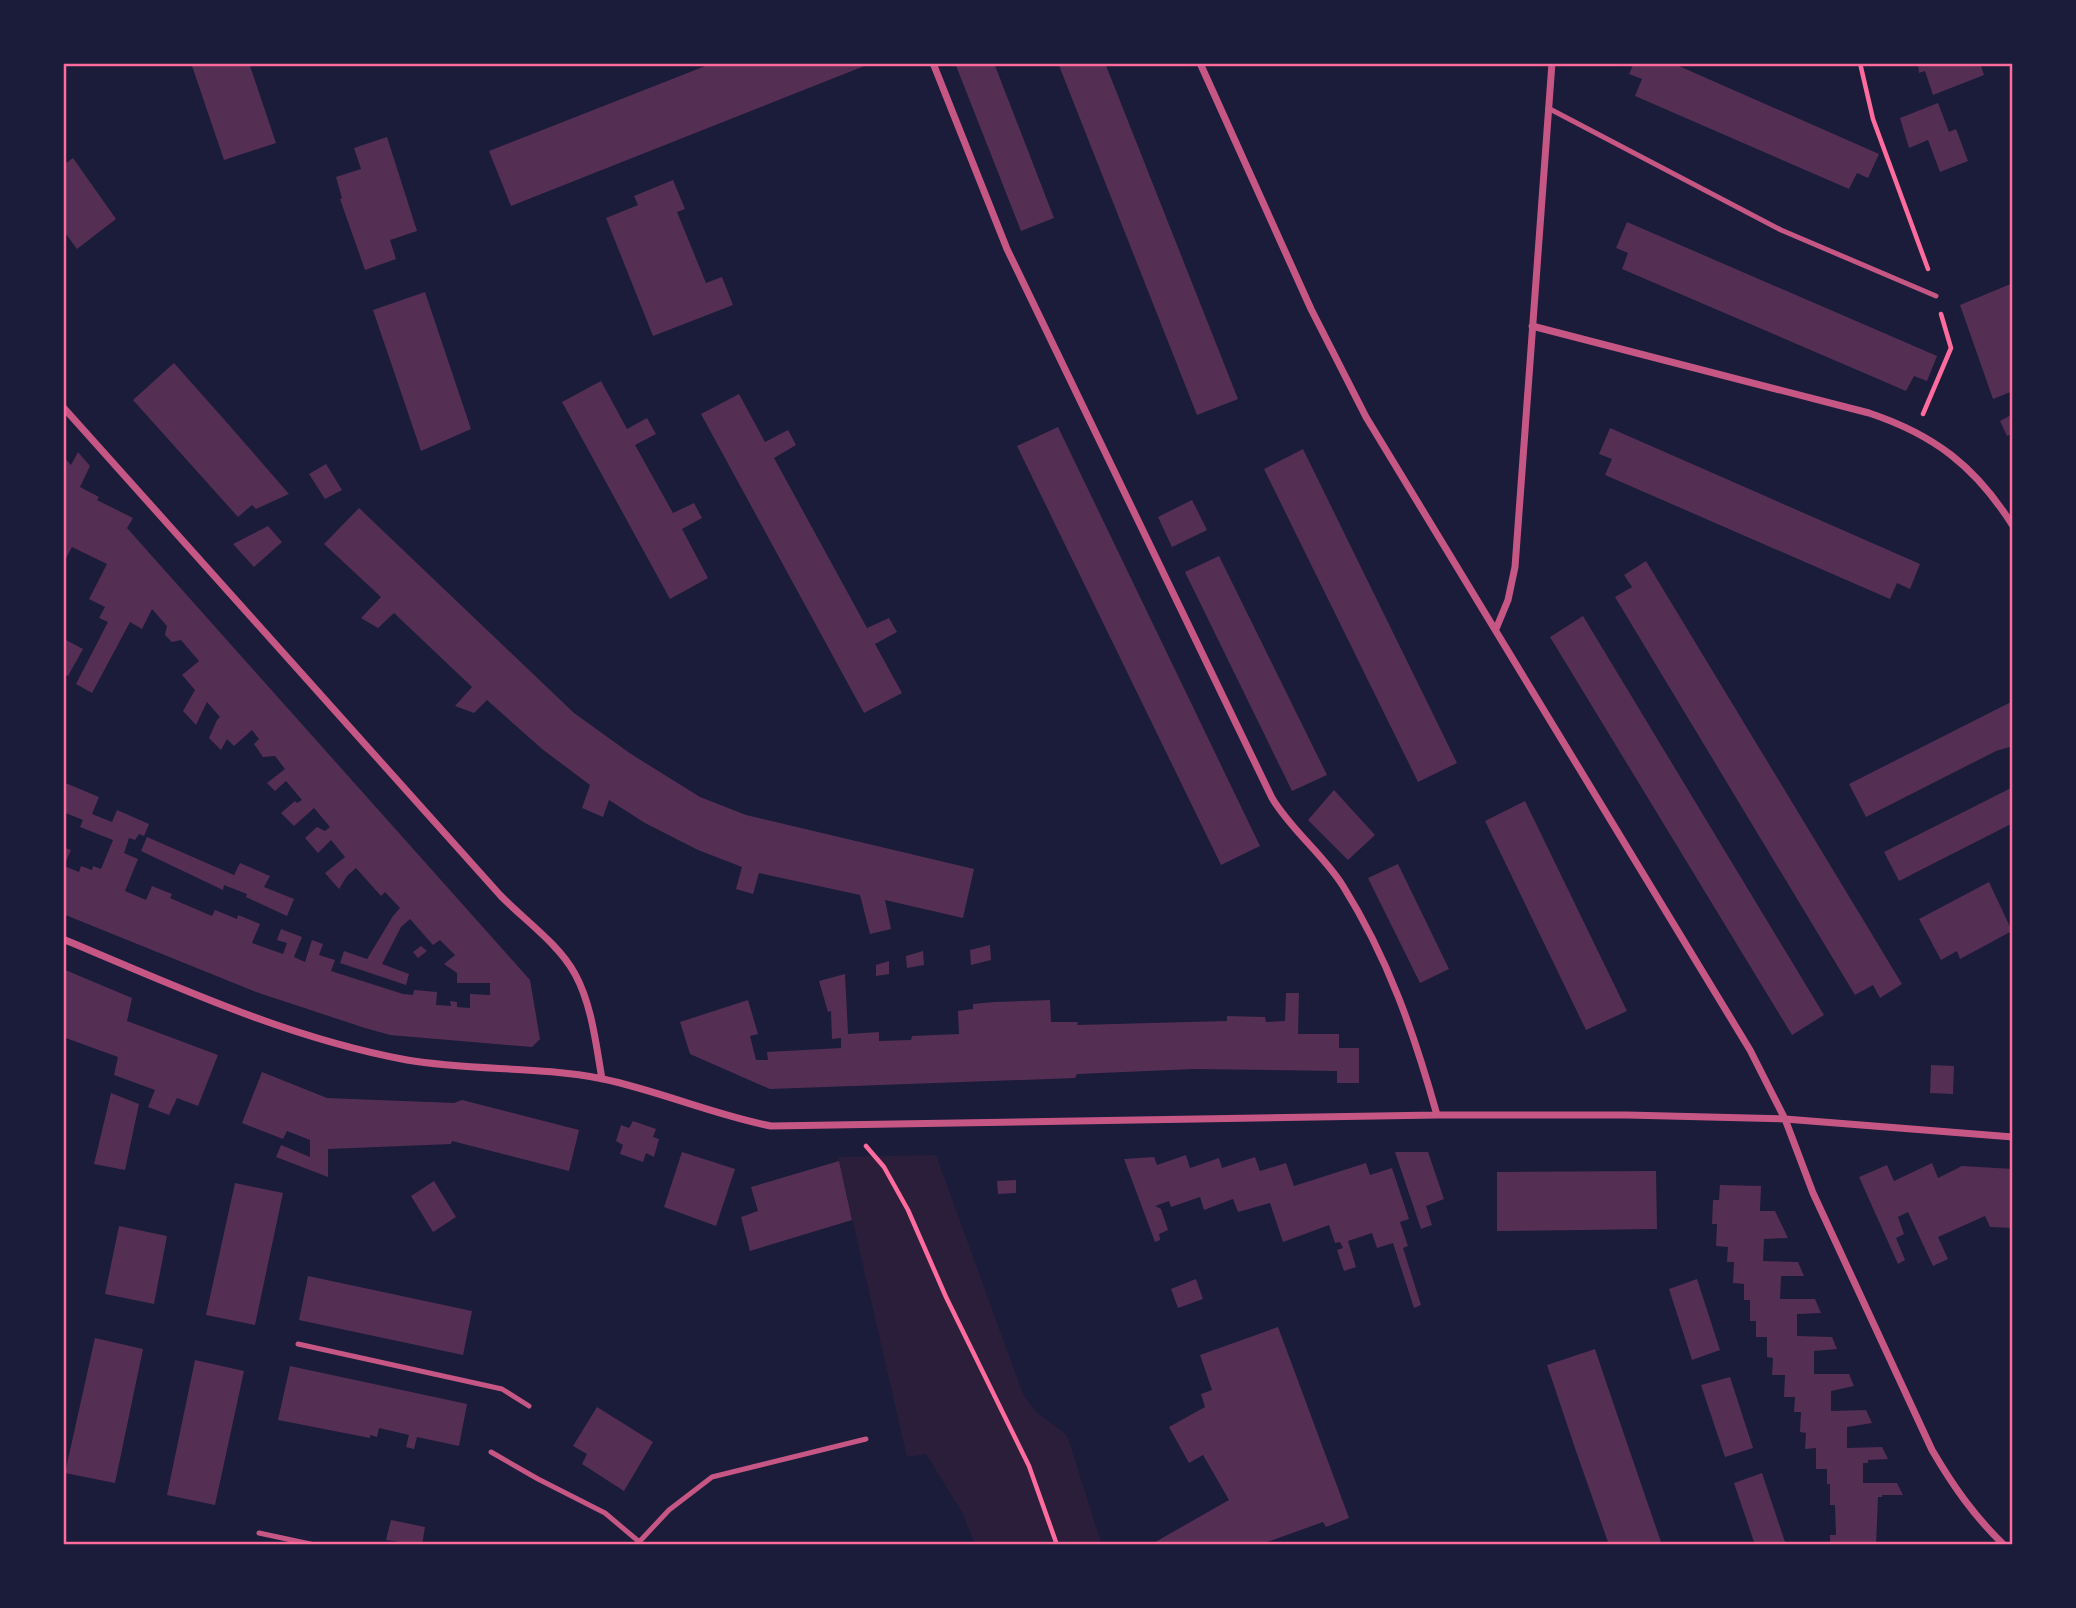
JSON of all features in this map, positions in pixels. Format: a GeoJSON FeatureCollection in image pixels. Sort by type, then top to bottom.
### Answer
{"type":"FeatureCollection","features":[{"type":"Feature","properties":{"kind":"street"},"geometry":{"type":"LineString","coordinates":[[933,63],[1007,249],[1272,798],[1292,827],[1342,884],[1392,980],[1409,1021],[1437,1115]]}},
{"type":"Feature","properties":{"kind":"street"},"geometry":{"type":"LineString","coordinates":[[1200,63],[1311,309],[1393,464],[1496,629],[1750,1050],[1785,1119],[1813,1193],[1932,1450],[1954,1489],[1983,1525],[2004,1545]]}},
{"type":"Feature","properties":{"kind":"street"},"geometry":{"type":"LineString","coordinates":[[1496,629],[1508,600],[1515,567],[1552,63]]}},
{"type":"Feature","properties":{"kind":"street"},"geometry":{"type":"LineString","coordinates":[[1532,326],[1869,413],[1916,431],[1958,459],[1993,496],[2013,526]]}},
{"type":"Feature","properties":{"kind":"street"},"geometry":{"type":"LineString","coordinates":[[63,407],[500,895],[555,949],[575,974],[591,1019],[602,1079]]}},
{"type":"Feature","properties":{"kind":"street"},"geometry":{"type":"LineString","coordinates":[[63,939],[259,1019],[344,1046],[409,1060],[568,1073],[602,1079],[654,1091],[735,1118],[771,1126],[1437,1115],[1627,1115],[1785,1119],[2013,1137]]}},
{"type":"Feature","properties":{"kind":"lane"},"geometry":{"type":"LineString","coordinates":[[1548,108],[1781,230],[1936,296]]}},
{"type":"Feature","properties":{"kind":"lane"},"geometry":{"type":"LineString","coordinates":[[299,1344],[502,1389],[529,1406]]}},
{"type":"Feature","properties":{"kind":"lane"},"geometry":{"type":"LineString","coordinates":[[491,1452],[606,1513],[641,1543],[669,1510],[712,1477],[866,1439]]}},
{"type":"Feature","properties":{"kind":"lane"},"geometry":{"type":"LineString","coordinates":[[259,1533],[315,1545]]}},
{"type":"Feature","properties":{"kind":"path"},"geometry":{"type":"LineString","coordinates":[[1860,63],[1873,119],[1902,194],[1951,348],[1916,431]]}},
{"type":"Feature","properties":{"kind":"path"},"geometry":{"type":"LineString","coordinates":[[845,1126],[884,1167],[908,1210],[946,1297],[1029,1466],[1057,1545]]}},
{"type":"Feature","properties":{"kind":"shaded area"},"geometry":{"type":"Polygon","coordinates":[[[936,1155],[1023,1394],[1036,1412],[1067,1435],[1102,1545],[975,1545],[963,1514],[926,1454],[907,1457],[838,1157],[936,1155]]]}},
{"type":"Feature","properties":{"kind":"building"},"geometry":{"type":"Polygon","coordinates":[[[191,63],[249,63],[276,143],[224,160],[191,63]]]}},
{"type":"Feature","properties":{"kind":"building"},"geometry":{"type":"Polygon","coordinates":[[[713,63],[872,63],[511,206],[489,151],[713,63]]]}},
{"type":"Feature","properties":{"kind":"building"},"geometry":{"type":"Polygon","coordinates":[[[955,63],[994,63],[1054,218],[1021,231],[955,63]]]}},
{"type":"Feature","properties":{"kind":"building"},"geometry":{"type":"Polygon","coordinates":[[[1058,63],[1105,63],[1238,399],[1197,415],[1058,63]]]}},
{"type":"Feature","properties":{"kind":"building"},"geometry":{"type":"Polygon","coordinates":[[[1634,63],[1672,63],[1879,154],[1868,178],[1857,173],[1849,189],[1635,96],[1642,79],[1629,74],[1634,63]]]}},
{"type":"Feature","properties":{"kind":"building"},"geometry":{"type":"Polygon","coordinates":[[[1918,63],[1980,63],[1984,75],[1933,95],[1925,71],[1919,73],[1918,63]]]}},
{"type":"Feature","properties":{"kind":"building"},"geometry":{"type":"Polygon","coordinates":[[[1938,103],[1949,132],[1956,129],[1968,161],[1940,172],[1928,140],[1909,148],[1900,118],[1938,103]]]}},
{"type":"Feature","properties":{"kind":"building"},"geometry":{"type":"Polygon","coordinates":[[[387,137],[417,231],[390,240],[396,259],[365,270],[340,199],[342,198],[336,177],[361,169],[354,148],[387,137]]]}},
{"type":"Feature","properties":{"kind":"building"},"geometry":{"type":"Polygon","coordinates":[[[73,158],[116,219],[77,249],[63,230],[63,165],[73,158]]]}},
{"type":"Feature","properties":{"kind":"building"},"geometry":{"type":"Polygon","coordinates":[[[673,180],[685,209],[677,212],[706,283],[722,277],[733,305],[653,336],[606,218],[638,205],[634,196],[673,180]]]}},
{"type":"Feature","properties":{"kind":"building"},"geometry":{"type":"Polygon","coordinates":[[[1627,222],[1937,356],[1927,381],[1914,376],[1906,391],[1622,269],[1628,253],[1616,248],[1627,222]]]}},
{"type":"Feature","properties":{"kind":"building"},"geometry":{"type":"Polygon","coordinates":[[[2013,283],[2013,391],[1993,399],[1960,305],[2013,283]]]}},
{"type":"Feature","properties":{"kind":"building"},"geometry":{"type":"Polygon","coordinates":[[[425,292],[471,429],[421,451],[373,310],[425,292]]]}},
{"type":"Feature","properties":{"kind":"building"},"geometry":{"type":"Polygon","coordinates":[[[174,363],[289,494],[256,509],[252,505],[238,517],[133,400],[174,363]]]}},
{"type":"Feature","properties":{"kind":"building"},"geometry":{"type":"Polygon","coordinates":[[[601,381],[627,429],[647,418],[656,434],[635,445],[673,513],[694,503],[702,518],[682,529],[708,578],[670,599],[562,402],[601,381]]]}},
{"type":"Feature","properties":{"kind":"building"},"geometry":{"type":"Polygon","coordinates":[[[739,394],[765,442],[788,430],[796,445],[774,458],[867,628],[889,618],[897,632],[875,644],[902,693],[864,713],[701,414],[739,394]]]}},
{"type":"Feature","properties":{"kind":"building"},"geometry":{"type":"Polygon","coordinates":[[[2013,414],[2013,433],[2007,436],[2000,421],[2013,414]]]}},
{"type":"Feature","properties":{"kind":"building"},"geometry":{"type":"Polygon","coordinates":[[[1058,427],[1260,846],[1221,865],[1017,446],[1058,427]]]}},
{"type":"Feature","properties":{"kind":"building"},"geometry":{"type":"Polygon","coordinates":[[[1610,428],[1920,564],[1910,589],[1897,583],[1890,599],[1605,475],[1612,459],[1599,454],[1610,428]]]}},
{"type":"Feature","properties":{"kind":"building"},"geometry":{"type":"Polygon","coordinates":[[[1303,449],[1457,763],[1418,782],[1264,469],[1303,449]]]}},
{"type":"Feature","properties":{"kind":"building"},"geometry":{"type":"Polygon","coordinates":[[[78,452],[90,466],[80,487],[99,497],[97,500],[133,518],[127,528],[530,980],[540,1039],[532,1047],[390,1035],[365,1028],[256,992],[63,914],[63,847],[71,850],[64,866],[79,872],[81,866],[92,870],[93,866],[101,869],[113,840],[80,827],[83,820],[63,812],[63,782],[99,797],[92,814],[112,822],[117,810],[149,824],[144,836],[139,834],[135,840],[129,838],[124,853],[138,859],[125,891],[146,900],[152,886],[172,894],[170,898],[212,916],[215,910],[237,919],[238,915],[260,924],[252,943],[283,954],[287,943],[277,940],[281,929],[302,937],[294,957],[305,962],[312,940],[323,944],[319,955],[335,960],[331,971],[403,994],[413,995],[414,990],[437,992],[436,1005],[451,1006],[450,1001],[457,1002],[457,1007],[470,1008],[470,994],[490,995],[490,983],[457,983],[457,973],[444,964],[455,955],[440,940],[433,945],[410,919],[401,927],[382,964],[409,974],[406,985],[340,963],[344,951],[367,959],[400,908],[385,892],[381,896],[356,868],[339,889],[325,873],[345,857],[331,840],[318,853],[305,838],[317,827],[325,831],[330,827],[314,808],[294,826],[281,813],[295,801],[297,803],[302,800],[286,781],[275,791],[267,783],[285,769],[275,756],[263,757],[254,744],[259,739],[252,730],[234,746],[227,739],[221,750],[209,738],[220,717],[207,702],[196,725],[183,711],[195,690],[182,675],[199,661],[181,640],[172,642],[165,635],[167,626],[152,609],[142,629],[130,622],[92,693],[76,684],[108,622],[99,618],[105,607],[89,599],[107,564],[72,547],[63,564],[63,456],[71,465],[78,452]]]}},
{"type":"Feature","properties":{"kind":"building"},"geometry":{"type":"Polygon","coordinates":[[[326,464],[342,490],[325,499],[309,474],[326,464]]]}},
{"type":"Feature","properties":{"kind":"building"},"geometry":{"type":"Polygon","coordinates":[[[1192,500],[1207,530],[1172,547],[1158,517],[1192,500]]]}},
{"type":"Feature","properties":{"kind":"building"},"geometry":{"type":"Polygon","coordinates":[[[359,508],[574,713],[631,754],[700,797],[746,815],[974,869],[963,918],[885,900],[891,929],[870,934],[860,895],[759,873],[753,894],[736,889],[742,867],[698,850],[645,823],[609,800],[603,817],[582,808],[590,785],[542,749],[487,700],[474,713],[455,706],[472,687],[394,613],[378,628],[361,618],[381,597],[324,544],[359,508]]]}},
{"type":"Feature","properties":{"kind":"building"},"geometry":{"type":"Polygon","coordinates":[[[268,526],[282,542],[254,567],[233,544],[268,526]]]}},
{"type":"Feature","properties":{"kind":"building"},"geometry":{"type":"Polygon","coordinates":[[[1219,556],[1327,775],[1292,791],[1185,572],[1219,556]]]}},
{"type":"Feature","properties":{"kind":"building"},"geometry":{"type":"Polygon","coordinates":[[[1646,561],[1902,984],[1880,998],[1873,985],[1855,995],[1615,597],[1632,587],[1624,575],[1646,561]]]}},
{"type":"Feature","properties":{"kind":"building"},"geometry":{"type":"Polygon","coordinates":[[[1583,616],[1824,1015],[1792,1035],[1550,637],[1583,616]]]}},
{"type":"Feature","properties":{"kind":"building"},"geometry":{"type":"Polygon","coordinates":[[[66,640],[83,649],[68,676],[63,673],[63,646],[66,640]]]}},
{"type":"Feature","properties":{"kind":"building"},"geometry":{"type":"Polygon","coordinates":[[[2013,701],[2013,746],[1996,751],[1866,817],[1849,784],[2013,701]]]}},
{"type":"Feature","properties":{"kind":"building"},"geometry":{"type":"Polygon","coordinates":[[[2013,787],[2013,823],[1899,881],[1884,852],[2013,787]]]}},
{"type":"Feature","properties":{"kind":"building"},"geometry":{"type":"Polygon","coordinates":[[[1334,790],[1375,835],[1348,860],[1308,820],[1334,790]]]}},
{"type":"Feature","properties":{"kind":"building"},"geometry":{"type":"Polygon","coordinates":[[[1525,801],[1627,1011],[1586,1030],[1485,821],[1525,801]]]}},
{"type":"Feature","properties":{"kind":"building"},"geometry":{"type":"Polygon","coordinates":[[[147,837],[234,875],[240,863],[270,876],[264,887],[294,899],[287,916],[246,897],[247,894],[224,885],[223,890],[141,851],[147,837]]]}},
{"type":"Feature","properties":{"kind":"building"},"geometry":{"type":"Polygon","coordinates":[[[1398,864],[1449,969],[1420,983],[1368,878],[1398,864]]]}},
{"type":"Feature","properties":{"kind":"building"},"geometry":{"type":"Polygon","coordinates":[[[1989,882],[2012,931],[1960,959],[1957,951],[1941,960],[1919,919],[1989,882]]]}},
{"type":"Feature","properties":{"kind":"building"},"geometry":{"type":"Polygon","coordinates":[[[990,945],[991,960],[971,965],[970,950],[990,945]]]}},
{"type":"Feature","properties":{"kind":"building"},"geometry":{"type":"Polygon","coordinates":[[[421,946],[427,951],[418,958],[413,952],[421,946]]]}},
{"type":"Feature","properties":{"kind":"building"},"geometry":{"type":"Polygon","coordinates":[[[923,951],[924,965],[907,968],[906,956],[923,951]]]}},
{"type":"Feature","properties":{"kind":"building"},"geometry":{"type":"Polygon","coordinates":[[[889,961],[889,974],[876,976],[876,965],[889,961]]]}},
{"type":"Feature","properties":{"kind":"building"},"geometry":{"type":"Polygon","coordinates":[[[63,969],[132,998],[127,1021],[218,1055],[198,1106],[177,1098],[169,1115],[148,1107],[155,1090],[114,1075],[118,1057],[63,1037],[63,969]]]}},
{"type":"Feature","properties":{"kind":"building"},"geometry":{"type":"Polygon","coordinates":[[[845,974],[848,1034],[879,1032],[879,1041],[911,1040],[912,1036],[959,1034],[958,1011],[973,1009],[973,1004],[994,1002],[1050,1000],[1051,1022],[1078,1022],[1077,1025],[1227,1021],[1227,1016],[1265,1017],[1266,1022],[1285,1021],[1286,993],[1299,993],[1298,1034],[1339,1034],[1339,1048],[1359,1048],[1359,1083],[1337,1083],[1337,1071],[1194,1069],[1077,1074],[1075,1078],[770,1089],[690,1054],[680,1022],[748,1000],[758,1034],[750,1036],[756,1060],[768,1060],[767,1052],[841,1048],[841,1038],[832,1039],[831,1011],[828,1012],[819,981],[845,974]]]}},
{"type":"Feature","properties":{"kind":"building"},"geometry":{"type":"Polygon","coordinates":[[[1931,1065],[1954,1066],[1953,1094],[1930,1093],[1931,1065]]]}},
{"type":"Feature","properties":{"kind":"building"},"geometry":{"type":"Polygon","coordinates":[[[262,1072],[327,1098],[454,1103],[462,1100],[579,1130],[569,1171],[452,1141],[451,1144],[328,1149],[328,1177],[276,1157],[281,1145],[310,1157],[310,1140],[287,1131],[283,1139],[242,1123],[262,1072]]]}},
{"type":"Feature","properties":{"kind":"building"},"geometry":{"type":"Polygon","coordinates":[[[111,1093],[139,1104],[125,1170],[94,1164],[111,1093]]]}},
{"type":"Feature","properties":{"kind":"building"},"geometry":{"type":"Polygon","coordinates":[[[633,1121],[656,1129],[653,1137],[659,1139],[654,1157],[646,1153],[643,1162],[620,1154],[623,1145],[616,1141],[621,1125],[629,1128],[633,1121]]]}},
{"type":"Feature","properties":{"kind":"building"},"geometry":{"type":"Polygon","coordinates":[[[682,1152],[735,1169],[716,1226],[664,1207],[682,1152]]]}},
{"type":"Feature","properties":{"kind":"building"},"geometry":{"type":"Polygon","coordinates":[[[1395,1152],[1428,1152],[1444,1199],[1426,1206],[1432,1225],[1421,1229],[1395,1152]]]}},
{"type":"Feature","properties":{"kind":"building"},"geometry":{"type":"Polygon","coordinates":[[[1186,1155],[1190,1168],[1219,1158],[1222,1168],[1255,1157],[1260,1171],[1286,1163],[1294,1186],[1366,1163],[1370,1175],[1392,1168],[1409,1219],[1400,1222],[1408,1246],[1403,1248],[1421,1305],[1414,1308],[1393,1243],[1377,1248],[1372,1233],[1348,1241],[1356,1267],[1344,1271],[1337,1250],[1343,1248],[1340,1242],[1335,1243],[1329,1225],[1283,1242],[1270,1203],[1238,1212],[1233,1199],[1204,1210],[1200,1197],[1171,1207],[1169,1201],[1155,1206],[1161,1209],[1168,1230],[1159,1234],[1160,1240],[1155,1242],[1124,1159],[1154,1157],[1157,1165],[1186,1155]]]}},
{"type":"Feature","properties":{"kind":"building"},"geometry":{"type":"Polygon","coordinates":[[[839,1161],[852,1220],[750,1251],[741,1217],[758,1211],[751,1187],[839,1161]]]}},
{"type":"Feature","properties":{"kind":"building"},"geometry":{"type":"Polygon","coordinates":[[[1932,1163],[1938,1178],[1962,1166],[2013,1169],[2013,1228],[1990,1227],[1985,1216],[1938,1237],[1948,1259],[1933,1266],[1908,1212],[1898,1217],[1904,1234],[1896,1238],[1905,1260],[1898,1264],[1859,1177],[1887,1165],[1894,1181],[1932,1163]]]}},
{"type":"Feature","properties":{"kind":"building"},"geometry":{"type":"Polygon","coordinates":[[[1656,1171],[1657,1229],[1497,1231],[1497,1172],[1656,1171]]]}},
{"type":"Feature","properties":{"kind":"building"},"geometry":{"type":"Polygon","coordinates":[[[1016,1180],[1016,1193],[998,1194],[997,1181],[1016,1180]]]}},
{"type":"Feature","properties":{"kind":"building"},"geometry":{"type":"Polygon","coordinates":[[[434,1181],[456,1217],[433,1232],[411,1196],[434,1181]]]}},
{"type":"Feature","properties":{"kind":"building"},"geometry":{"type":"Polygon","coordinates":[[[235,1183],[283,1193],[255,1325],[206,1315],[235,1183]]]}},
{"type":"Feature","properties":{"kind":"building"},"geometry":{"type":"Polygon","coordinates":[[[1720,1185],[1761,1186],[1760,1211],[1775,1211],[1788,1238],[1764,1239],[1763,1261],[1798,1262],[1804,1276],[1781,1276],[1780,1299],[1815,1299],[1821,1313],[1797,1314],[1797,1336],[1832,1337],[1837,1349],[1814,1351],[1814,1374],[1849,1374],[1854,1386],[1831,1391],[1831,1411],[1866,1410],[1872,1423],[1847,1427],[1847,1448],[1882,1447],[1888,1459],[1868,1460],[1868,1463],[1863,1463],[1863,1483],[1897,1483],[1903,1495],[1878,1497],[1876,1545],[1830,1545],[1830,1535],[1836,1535],[1835,1505],[1830,1505],[1827,1469],[1816,1469],[1816,1448],[1805,1449],[1806,1433],[1800,1432],[1801,1412],[1794,1412],[1795,1397],[1784,1397],[1785,1375],[1772,1375],[1773,1358],[1767,1357],[1767,1337],[1756,1337],[1756,1321],[1750,1321],[1750,1300],[1744,1300],[1744,1284],[1733,1283],[1734,1262],[1727,1262],[1728,1247],[1716,1246],[1717,1224],[1712,1224],[1713,1200],[1719,1200],[1720,1185]]]}},
{"type":"Feature","properties":{"kind":"building"},"geometry":{"type":"Polygon","coordinates":[[[119,1226],[167,1236],[154,1304],[105,1294],[119,1226]]]}},
{"type":"Feature","properties":{"kind":"building"},"geometry":{"type":"Polygon","coordinates":[[[308,1276],[472,1311],[463,1355],[299,1320],[308,1276]]]}},
{"type":"Feature","properties":{"kind":"building"},"geometry":{"type":"Polygon","coordinates":[[[1196,1279],[1203,1299],[1178,1308],[1171,1289],[1196,1279]]]}},
{"type":"Feature","properties":{"kind":"building"},"geometry":{"type":"Polygon","coordinates":[[[1697,1279],[1720,1350],[1692,1360],[1669,1289],[1697,1279]]]}},
{"type":"Feature","properties":{"kind":"building"},"geometry":{"type":"Polygon","coordinates":[[[1278,1327],[1349,1518],[1326,1527],[1323,1522],[1267,1542],[1268,1545],[1150,1545],[1229,1500],[1203,1455],[1189,1463],[1169,1427],[1205,1407],[1201,1394],[1212,1390],[1200,1355],[1278,1327]]]}},
{"type":"Feature","properties":{"kind":"building"},"geometry":{"type":"Polygon","coordinates":[[[95,1338],[143,1349],[115,1483],[65,1473],[95,1338]]]}},
{"type":"Feature","properties":{"kind":"building"},"geometry":{"type":"Polygon","coordinates":[[[1595,1349],[1662,1545],[1609,1545],[1576,1451],[1547,1365],[1595,1349]]]}},
{"type":"Feature","properties":{"kind":"building"},"geometry":{"type":"Polygon","coordinates":[[[195,1360],[244,1371],[215,1505],[167,1495],[195,1360]]]}},
{"type":"Feature","properties":{"kind":"building"},"geometry":{"type":"Polygon","coordinates":[[[290,1366],[467,1404],[459,1446],[417,1437],[414,1449],[406,1447],[409,1435],[379,1428],[377,1437],[370,1435],[370,1438],[278,1420],[290,1366]]]}},
{"type":"Feature","properties":{"kind":"building"},"geometry":{"type":"Polygon","coordinates":[[[1730,1377],[1753,1448],[1725,1457],[1701,1385],[1730,1377]]]}},
{"type":"Feature","properties":{"kind":"building"},"geometry":{"type":"Polygon","coordinates":[[[597,1407],[653,1442],[624,1491],[582,1464],[587,1454],[573,1446],[597,1407]]]}},
{"type":"Feature","properties":{"kind":"building"},"geometry":{"type":"Polygon","coordinates":[[[1762,1473],[1785,1542],[1778,1545],[1755,1545],[1734,1483],[1762,1473]]]}},
{"type":"Feature","properties":{"kind":"building"},"geometry":{"type":"Polygon","coordinates":[[[391,1520],[425,1527],[422,1545],[386,1540],[391,1520]]]}}]}
